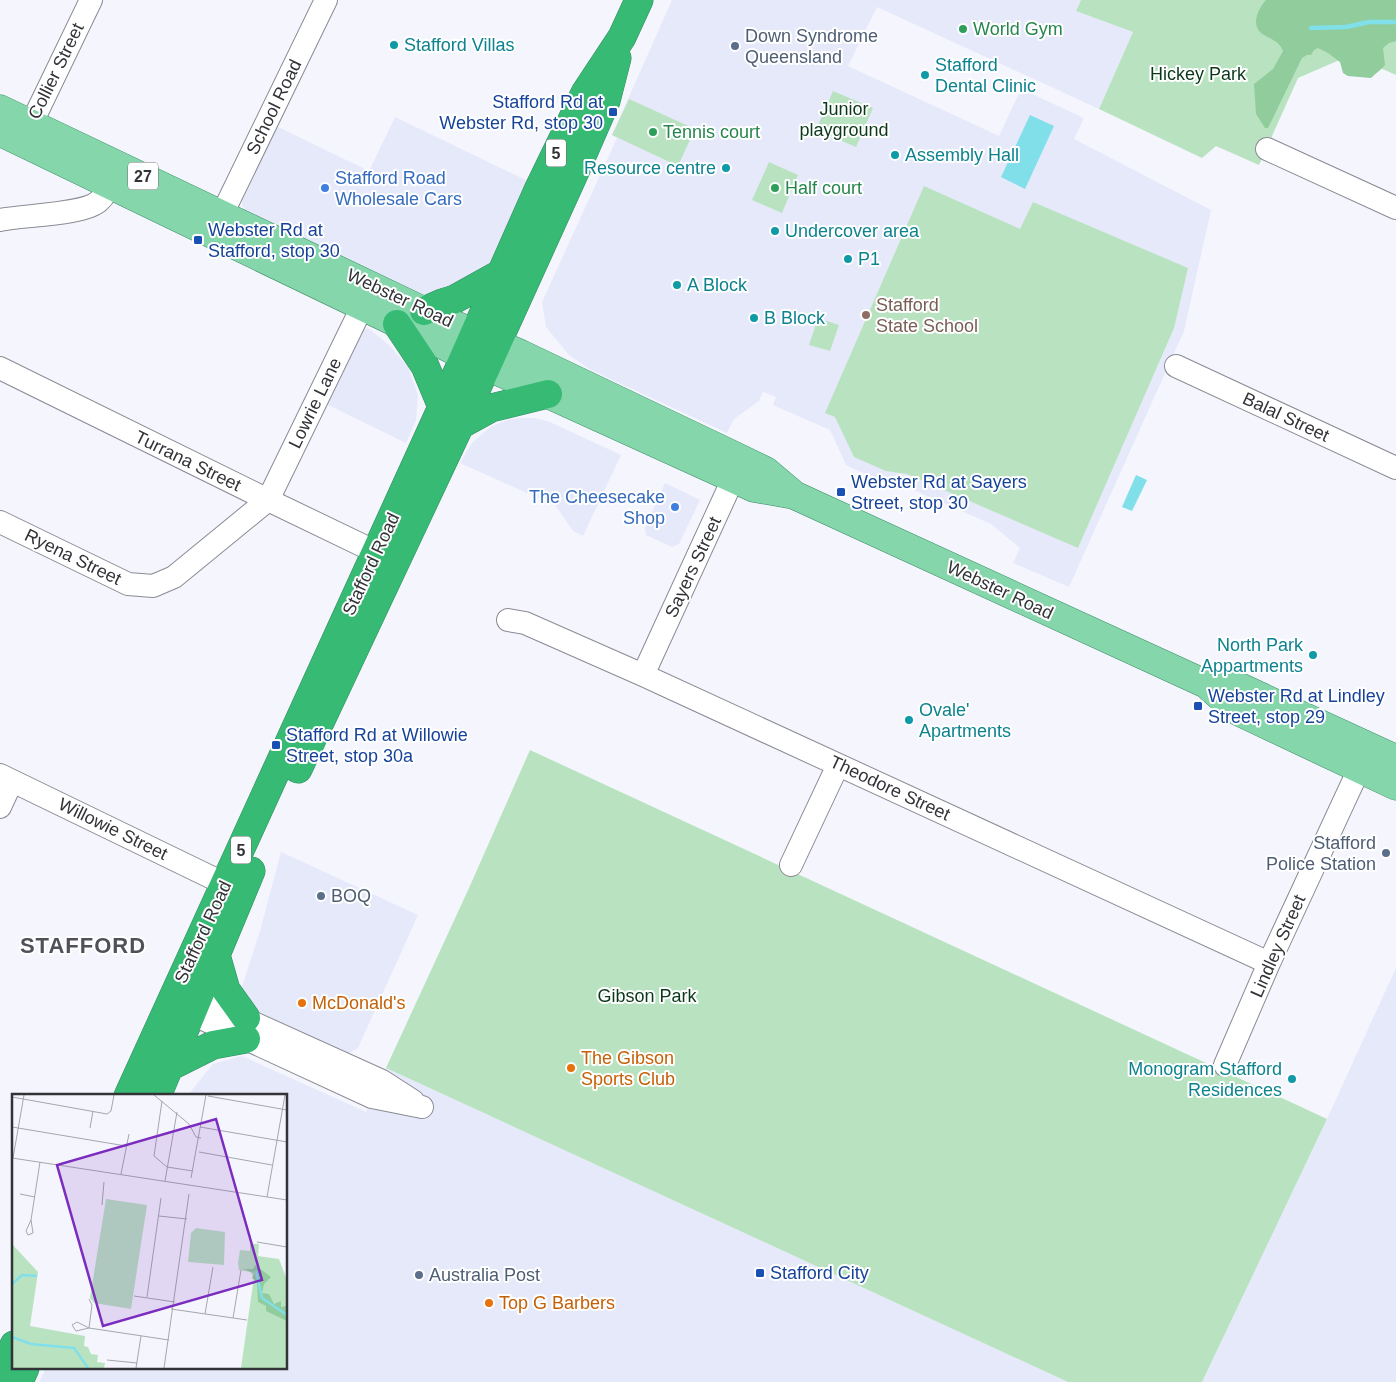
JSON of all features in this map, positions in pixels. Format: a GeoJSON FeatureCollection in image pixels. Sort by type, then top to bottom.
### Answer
{"type":"FeatureCollection","features":[{"type":"Feature","properties":{"kind":"highway","name":"Stafford Road"},"geometry":{"type":"LineString","coordinates":[[480,350],[500,274],[585,93],[622,37],[639,0]]}},
{"type":"Feature","properties":{"kind":"highway","name":"Stafford Road"},"geometry":{"type":"LineString","coordinates":[[129,1094],[184,1001],[216,955],[480,350],[606,101],[622,37]]}},
{"type":"Feature","properties":{"kind":"highway"},"geometry":{"type":"LineString","coordinates":[[424,311],[455,299],[500,274]]}},
{"type":"Feature","properties":{"kind":"highway"},"geometry":{"type":"LineString","coordinates":[[397,324],[425,366],[451,416],[548,394]]}},
{"type":"Feature","properties":{"kind":"highway","name":"Stafford Road"},"geometry":{"type":"LineString","coordinates":[[158,1094],[169,1067],[184,1001],[225,884],[376,552],[451,416]]}},
{"type":"Feature","properties":{"kind":"highway"},"geometry":{"type":"LineString","coordinates":[[169,1067],[246,1028],[226,990],[216,955]]}},
{"type":"Feature","properties":{"kind":"highway"},"geometry":{"type":"LineString","coordinates":[[0,1374],[12,1349]]}},
{"type":"Feature","properties":{"kind":"highway"},"geometry":{"type":"LineString","coordinates":[[19,1382],[24,1370]]}},
{"type":"Feature","properties":{"kind":"main road","name":"Webster Road"},"geometry":{"type":"LineString","coordinates":[[0,109],[18,133],[113,175],[221,214],[424,311],[548,394],[734,467],[766,471],[794,495],[1206,684],[1240,687],[1364,758],[1396,786]]}},
{"type":"Feature","properties":{"kind":"main road","name":"Webster Road"},"geometry":{"type":"LineString","coordinates":[[113,175],[397,324],[480,350],[734,467]]}},
{"type":"Feature","properties":{"kind":"main road","name":"Webster Road"},"geometry":{"type":"LineString","coordinates":[[1364,758],[1396,759]]}},
{"type":"Feature","properties":{"kind":"street","name":"Collier Street"},"geometry":{"type":"LineString","coordinates":[[18,133],[91,0]]}},
{"type":"Feature","properties":{"kind":"street","name":"School Road"},"geometry":{"type":"LineString","coordinates":[[221,214],[326,0]]}},
{"type":"Feature","properties":{"kind":"street"},"geometry":{"type":"LineString","coordinates":[[1267,149],[1396,208]]}},
{"type":"Feature","properties":{"kind":"street"},"geometry":{"type":"LineString","coordinates":[[0,220],[85,208],[98,202],[113,175]]}},
{"type":"Feature","properties":{"kind":"street","name":"Lowrie Lane"},"geometry":{"type":"LineString","coordinates":[[268,500],[362,307]]}},
{"type":"Feature","properties":{"kind":"street","name":"Balal Street"},"geometry":{"type":"LineString","coordinates":[[1176,366],[1396,468]]}},
{"type":"Feature","properties":{"kind":"street","name":"Turrana Street"},"geometry":{"type":"LineString","coordinates":[[0,368],[376,552]]}},
{"type":"Feature","properties":{"kind":"street","name":"Sayers Street"},"geometry":{"type":"LineString","coordinates":[[643,676],[734,467]]}},
{"type":"Feature","properties":{"kind":"street","name":"Ryena Street"},"geometry":{"type":"LineString","coordinates":[[0,522],[128,584],[153,586],[174,577],[268,500]]}},
{"type":"Feature","properties":{"kind":"street","name":"Theodore Street"},"geometry":{"type":"LineString","coordinates":[[508,620],[525,623],[643,676],[1269,963]]}},
{"type":"Feature","properties":{"kind":"street","name":"Lindley Street"},"geometry":{"type":"LineString","coordinates":[[1225,1065],[1269,963],[1364,758]]}},
{"type":"Feature","properties":{"kind":"street"},"geometry":{"type":"LineString","coordinates":[[791,865],[838,764]]}},
{"type":"Feature","properties":{"kind":"street"},"geometry":{"type":"LineString","coordinates":[[0,807],[6,778]]}},
{"type":"Feature","properties":{"kind":"street","name":"Willowie Street"},"geometry":{"type":"LineString","coordinates":[[6,778],[225,884]]}},
{"type":"Feature","properties":{"kind":"street"},"geometry":{"type":"LineString","coordinates":[[184,1001],[246,1028],[382,1081],[422,1108],[372,1098],[246,1028]]}},
{"type":"Feature","properties":{"kind":"shaded area","name":"Stafford State School"},"geometry":{"type":"Polygon","coordinates":[[[672,0],[1081,0],[1076,11],[1133,32],[1099,109],[877,7],[848,66],[999,136],[1021,89],[1084,118],[1074,139],[1211,210],[1184,331],[1069,587],[1013,563],[1020,548],[991,524],[902,485],[883,482],[846,465],[830,430],[773,405],[776,397],[763,392],[759,401],[734,419],[727,433],[591,370],[569,355],[546,327],[542,302],[617,138],[612,135],[672,0]]]}},
{"type":"Feature","properties":{"kind":"shaded area"},"geometry":{"type":"Polygon","coordinates":[[[395,117],[534,184],[495,262],[429,298],[245,212],[242,204],[242,197],[276,126],[369,171],[395,117]]]}},
{"type":"Feature","properties":{"kind":"shaded area"},"geometry":{"type":"Polygon","coordinates":[[[368,328],[390,346],[408,367],[418,395],[416,420],[406,443],[324,403],[359,332],[368,328]]]}},
{"type":"Feature","properties":{"kind":"shaded area"},"geometry":{"type":"Polygon","coordinates":[[[534,418],[550,422],[621,455],[583,536],[573,531],[556,506],[460,463],[472,443],[490,427],[507,420],[534,418]]]}},
{"type":"Feature","properties":{"kind":"shaded area"},"geometry":{"type":"Polygon","coordinates":[[[665,483],[700,500],[679,544],[672,547],[646,535],[645,528],[665,483]]]}},
{"type":"Feature","properties":{"kind":"shaded area"},"geometry":{"type":"Polygon","coordinates":[[[281,852],[418,915],[358,1048],[348,1054],[258,1014],[239,996],[260,931],[281,852]]]}},
{"type":"Feature","properties":{"kind":"shaded area"},"geometry":{"type":"Polygon","coordinates":[[[1396,968],[1396,1382],[1202,1382],[1327,1119],[1396,968]]]}},
{"type":"Feature","properties":{"kind":"shaded area","name":"Stafford City"},"geometry":{"type":"Polygon","coordinates":[[[242,1056],[366,1112],[386,1068],[1068,1382],[39,1382],[45,1370],[288,1370],[288,1094],[189,1094],[213,1064],[242,1056]]]}},
{"type":"Feature","properties":{"kind":"green space","name":"Hickey Park"},"geometry":{"type":"Polygon","coordinates":[[[1081,0],[1396,0],[1396,75],[1351,55],[1298,78],[1259,165],[1216,146],[1202,158],[1099,109],[1133,32],[1076,11],[1081,0]]]}},
{"type":"Feature","properties":{"kind":"green space"},"geometry":{"type":"Polygon","coordinates":[[[1266,0],[1396,0],[1396,41],[1389,43],[1383,48],[1385,65],[1371,78],[1348,76],[1343,73],[1340,62],[1318,48],[1314,50],[1311,55],[1302,58],[1268,128],[1265,128],[1256,114],[1254,84],[1273,69],[1283,51],[1277,43],[1257,28],[1256,18],[1266,0]]]}},
{"type":"Feature","properties":{"kind":"green space","name":"Junior playground"},"geometry":{"type":"Polygon","coordinates":[[[833,91],[873,108],[856,147],[816,130],[833,91]]]}},
{"type":"Feature","properties":{"kind":"green space","name":"Tennis court"},"geometry":{"type":"Polygon","coordinates":[[[629,99],[695,129],[678,166],[612,135],[629,99]]]}},
{"type":"Feature","properties":{"kind":"green space","name":"Half court"},"geometry":{"type":"Polygon","coordinates":[[[769,162],[798,175],[782,213],[752,200],[769,162]]]}},
{"type":"Feature","properties":{"kind":"green space"},"geometry":{"type":"Polygon","coordinates":[[[924,186],[1020,229],[1033,202],[1188,268],[1174,328],[1078,548],[907,474],[886,471],[854,457],[835,417],[825,413],[924,186]]]}},
{"type":"Feature","properties":{"kind":"green space"},"geometry":{"type":"Polygon","coordinates":[[[818,318],[839,325],[830,351],[809,345],[818,318]]]}},
{"type":"Feature","properties":{"kind":"green space","name":"Gibson Park"},"geometry":{"type":"Polygon","coordinates":[[[530,750],[1327,1119],[1202,1382],[1068,1382],[386,1068],[530,750]]]}},
{"type":"Feature","properties":{"kind":"water"},"geometry":{"type":"Polygon","coordinates":[[[1030,115],[1054,126],[1025,189],[1001,177],[1030,115]]]}},
{"type":"Feature","properties":{"kind":"water"},"geometry":{"type":"Polygon","coordinates":[[[1136,475],[1147,480],[1132,511],[1122,507],[1136,475]]]}},
{"type":"Feature","properties":{"kind":"waterway"},"geometry":{"type":"LineString","coordinates":[[1311,28],[1346,27],[1369,22],[1396,22]]}},
{"type":"Feature","properties":{"kind":"place","name":"World Gym"},"geometry":{"type":"Point","coordinates":[963,29]}},
{"type":"Feature","properties":{"kind":"place","name":"Stafford Villas"},"geometry":{"type":"Point","coordinates":[394,45]}},
{"type":"Feature","properties":{"kind":"place","name":"Down Syndrome Queensland"},"geometry":{"type":"Point","coordinates":[735,46]}},
{"type":"Feature","properties":{"kind":"place","name":"Stafford Dental Clinic"},"geometry":{"type":"Point","coordinates":[925,75]}},
{"type":"Feature","properties":{"kind":"place","name":"Stafford Rd at Webster Rd, stop 30"},"geometry":{"type":"Point","coordinates":[613,112]}},
{"type":"Feature","properties":{"kind":"place","name":"Tennis court"},"geometry":{"type":"Point","coordinates":[653,132]}},
{"type":"Feature","properties":{"kind":"place","name":"Assembly Hall"},"geometry":{"type":"Point","coordinates":[895,155]}},
{"type":"Feature","properties":{"kind":"place","name":"Resource centre"},"geometry":{"type":"Point","coordinates":[726,168]}},
{"type":"Feature","properties":{"kind":"place","name":"Stafford Road Wholesale Cars"},"geometry":{"type":"Point","coordinates":[325,188]}},
{"type":"Feature","properties":{"kind":"place","name":"Half court"},"geometry":{"type":"Point","coordinates":[775,188]}},
{"type":"Feature","properties":{"kind":"place","name":"Undercover area"},"geometry":{"type":"Point","coordinates":[775,231]}},
{"type":"Feature","properties":{"kind":"place","name":"Webster Rd at Stafford, stop 30"},"geometry":{"type":"Point","coordinates":[198,240]}},
{"type":"Feature","properties":{"kind":"place","name":"P1"},"geometry":{"type":"Point","coordinates":[848,259]}},
{"type":"Feature","properties":{"kind":"place","name":"A Block"},"geometry":{"type":"Point","coordinates":[677,285]}},
{"type":"Feature","properties":{"kind":"place","name":"Stafford State School"},"geometry":{"type":"Point","coordinates":[866,315]}},
{"type":"Feature","properties":{"kind":"place","name":"B Block"},"geometry":{"type":"Point","coordinates":[754,318]}},
{"type":"Feature","properties":{"kind":"place","name":"Webster Rd at Sayers Street, stop 30"},"geometry":{"type":"Point","coordinates":[841,492]}},
{"type":"Feature","properties":{"kind":"place","name":"The Cheesecake Shop"},"geometry":{"type":"Point","coordinates":[675,507]}},
{"type":"Feature","properties":{"kind":"place","name":"North Park Appartments"},"geometry":{"type":"Point","coordinates":[1313,655]}},
{"type":"Feature","properties":{"kind":"place","name":"Webster Rd at Lindley Street, stop 29"},"geometry":{"type":"Point","coordinates":[1198,706]}},
{"type":"Feature","properties":{"kind":"place","name":"Ovale' Apartments"},"geometry":{"type":"Point","coordinates":[909,720]}},
{"type":"Feature","properties":{"kind":"place","name":"Stafford Rd at Willowie Street, stop 30a"},"geometry":{"type":"Point","coordinates":[276,745]}},
{"type":"Feature","properties":{"kind":"place","name":"Stafford Police Station"},"geometry":{"type":"Point","coordinates":[1386,853]}},
{"type":"Feature","properties":{"kind":"place","name":"BOQ"},"geometry":{"type":"Point","coordinates":[321,896]}},
{"type":"Feature","properties":{"kind":"place","name":"McDonald's"},"geometry":{"type":"Point","coordinates":[302,1003]}},
{"type":"Feature","properties":{"kind":"place","name":"The Gibson Sports Club"},"geometry":{"type":"Point","coordinates":[571,1068]}},
{"type":"Feature","properties":{"kind":"place","name":"Monogram Stafford Residences"},"geometry":{"type":"Point","coordinates":[1292,1079]}},
{"type":"Feature","properties":{"kind":"place","name":"Stafford City"},"geometry":{"type":"Point","coordinates":[760,1273]}},
{"type":"Feature","properties":{"kind":"place","name":"Australia Post"},"geometry":{"type":"Point","coordinates":[419,1275]}},
{"type":"Feature","properties":{"kind":"place","name":"Top G Barbers"},"geometry":{"type":"Point","coordinates":[489,1303]}},
{"type":"Feature","properties":{"kind":"district","name":"STAFFORD"},"geometry":{"type":"Point","coordinates":[83,945]}}]}
